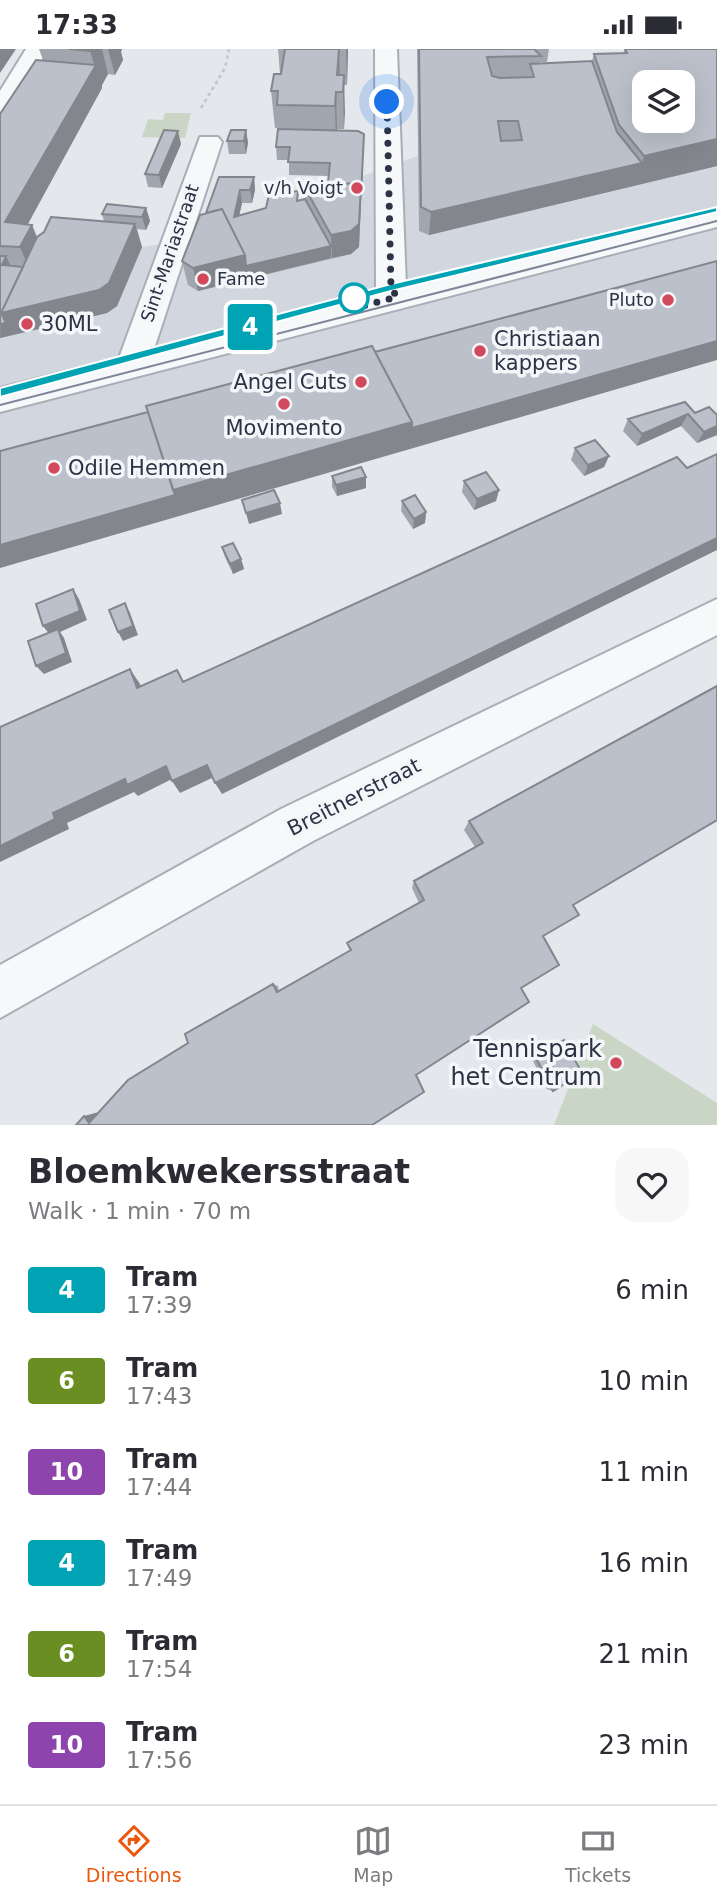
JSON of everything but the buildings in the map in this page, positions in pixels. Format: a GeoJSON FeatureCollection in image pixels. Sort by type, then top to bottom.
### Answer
{"type":"FeatureCollection","features":[{"type":"Feature","properties":{"kind":"street"},"geometry":{"type":"LineString","coordinates":[[0,111],[37,49]]}},
{"type":"Feature","properties":{"kind":"street"},"geometry":{"type":"LineString","coordinates":[[386,49],[391,288],[397,297]]}},
{"type":"Feature","properties":{"kind":"street","name":"Sint-Mariastraat"},"geometry":{"type":"LineString","coordinates":[[136,365],[139,346],[209,142]]}},
{"type":"Feature","properties":{"kind":"street"},"geometry":{"type":"LineString","coordinates":[[0,400],[397,297],[717,218]]}},
{"type":"Feature","properties":{"kind":"street","name":"Breitnerstraat"},"geometry":{"type":"LineString","coordinates":[[0,993],[297,825],[717,616]]}},
{"type":"Feature","properties":{"kind":"path"},"geometry":{"type":"LineString","coordinates":[[200,109],[225,68],[229,49]]}},
{"type":"Feature","properties":{"kind":"shaded area"},"geometry":{"type":"Polygon","coordinates":[[[717,76],[717,359],[0,568],[0,289],[112,244],[142,247],[204,238],[327,207],[330,176],[363,176],[418,156],[417,103],[529,100],[526,87],[632,81],[632,133],[695,133],[695,77],[717,76]]]}},
{"type":"Feature","properties":{"kind":"green space"},"geometry":{"type":"Polygon","coordinates":[[[165,113],[191,113],[185,138],[142,137],[148,119],[163,120],[165,113]]]}},
{"type":"Feature","properties":{"kind":"green space","name":"Tennispark het Centrum"},"geometry":{"type":"Polygon","coordinates":[[[593,1024],[717,1103],[717,1125],[554,1125],[593,1024]]]}},
{"type":"Feature","properties":{"kind":"tram line"},"geometry":{"type":"LineString","coordinates":[[0,393],[391,288],[717,210]]}},
{"type":"Feature","properties":{"kind":"tram line","name":"4"},"geometry":{"type":"LineString","coordinates":[[0,393],[135,359],[391,288],[717,210]]}},
{"type":"Feature","properties":{"kind":"tram line"},"geometry":{"type":"LineString","coordinates":[[0,405],[717,221]]}},
{"type":"Feature","properties":{"kind":"place","name":"v/h Voigt"},"geometry":{"type":"Point","coordinates":[357,188]}},
{"type":"Feature","properties":{"kind":"place","name":"Fame"},"geometry":{"type":"Point","coordinates":[203,279]}},
{"type":"Feature","properties":{"kind":"place","name":"Pluto"},"geometry":{"type":"Point","coordinates":[668,300]}},
{"type":"Feature","properties":{"kind":"place","name":"30ML"},"geometry":{"type":"Point","coordinates":[27,324]}},
{"type":"Feature","properties":{"kind":"place","name":"Christiaan kappers"},"geometry":{"type":"Point","coordinates":[480,351]}},
{"type":"Feature","properties":{"kind":"place","name":"Angel Cuts"},"geometry":{"type":"Point","coordinates":[361,382]}},
{"type":"Feature","properties":{"kind":"place","name":"Movimento"},"geometry":{"type":"Point","coordinates":[284,404]}},
{"type":"Feature","properties":{"kind":"place","name":"Odile Hemmen"},"geometry":{"type":"Point","coordinates":[54,468]}},
{"type":"Feature","properties":{"kind":"place","name":"Tennispark het Centrum"},"geometry":{"type":"Point","coordinates":[616,1063]}},
{"type":"Feature","properties":{"kind":"route"},"geometry":{"type":"LineString","coordinates":[[354,298],[344,311],[397,297],[391,288],[387,102]]}}]}
